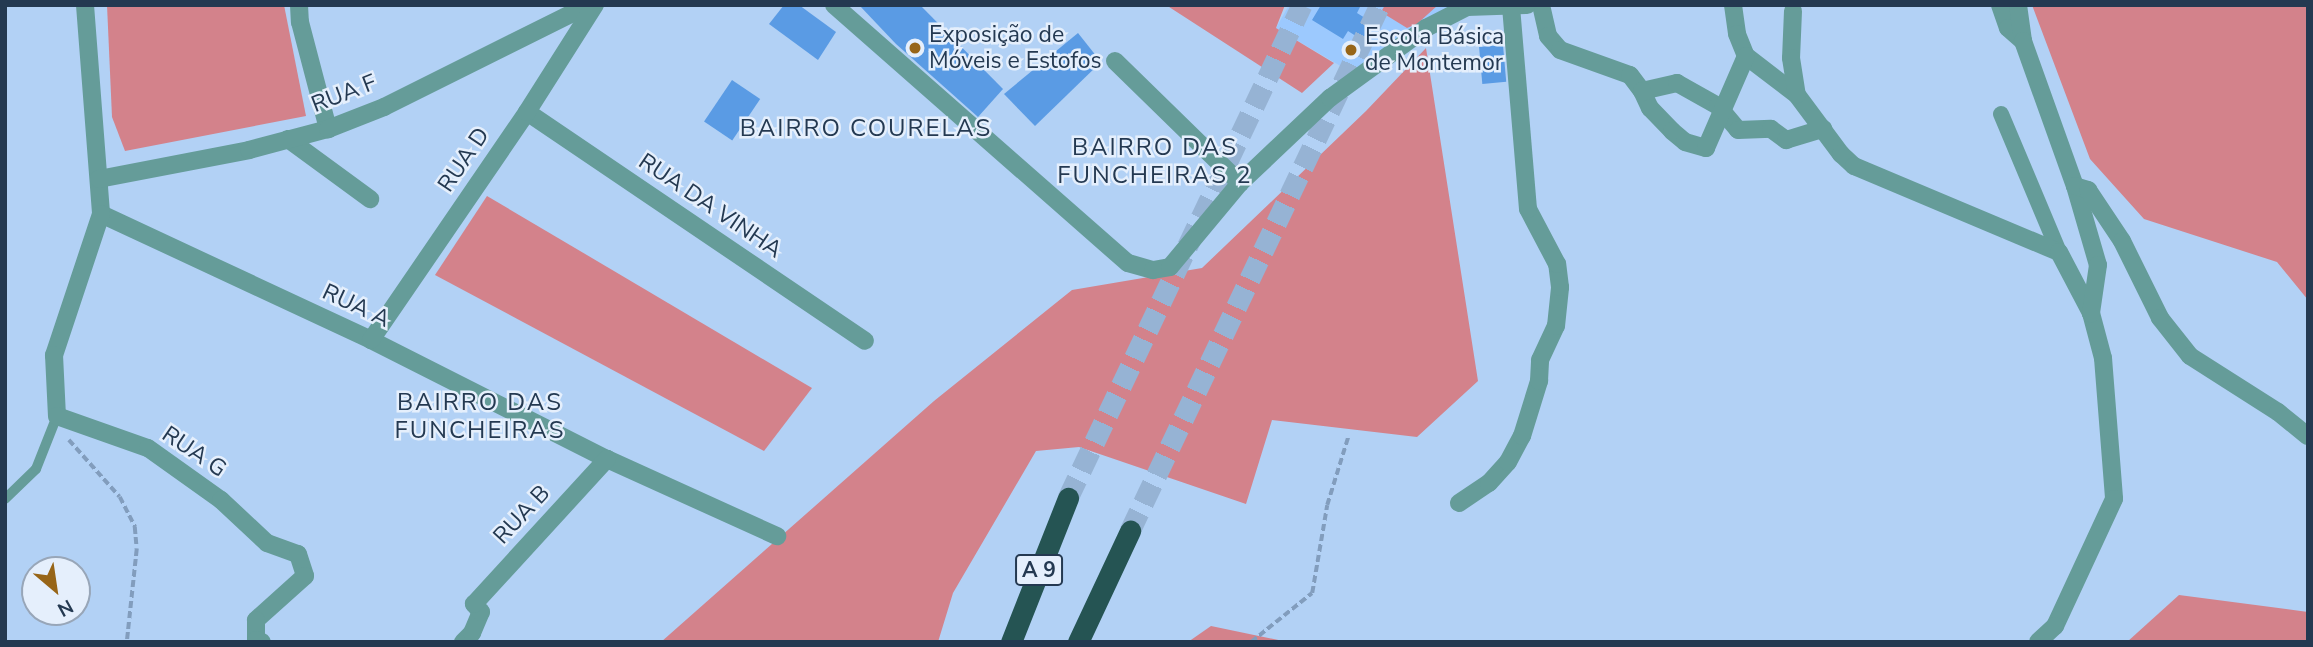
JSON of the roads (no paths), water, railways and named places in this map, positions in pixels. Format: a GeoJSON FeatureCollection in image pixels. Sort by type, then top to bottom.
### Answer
{"type":"FeatureCollection","features":[{"type":"Feature","properties":{"kind":"highway","name":"A 9"},"geometry":{"type":"LineString","coordinates":[[1012,642],[1068,498]]}},
{"type":"Feature","properties":{"kind":"highway"},"geometry":{"type":"LineString","coordinates":[[1078,642],[1130,531]]}},
{"type":"Feature","properties":{"kind":"street"},"geometry":{"type":"LineString","coordinates":[[57,416],[54,355],[101,214],[85,5]]}},
{"type":"Feature","properties":{"kind":"street"},"geometry":{"type":"LineString","coordinates":[[299,5],[300,22],[328,129]]}},
{"type":"Feature","properties":{"kind":"street","name":"RUA F"},"geometry":{"type":"LineString","coordinates":[[99,179],[328,129],[384,107],[589,5]]}},
{"type":"Feature","properties":{"kind":"street","name":"RUA D"},"geometry":{"type":"LineString","coordinates":[[371,340],[527,112],[595,5]]}},
{"type":"Feature","properties":{"kind":"street"},"geometry":{"type":"LineString","coordinates":[[834,5],[1128,263],[1153,270],[1170,267],[1240,183],[1330,98],[1426,28],[1466,6],[1519,6],[1528,209],[1558,264],[1560,288],[1556,326],[1540,360],[1539,381],[1522,436],[1508,463],[1489,482],[1459,503]]}},
{"type":"Feature","properties":{"kind":"street"},"geometry":{"type":"LineString","coordinates":[[1541,5],[1548,36],[1560,50],[1630,75],[1650,108],[1672,131],[1697,146],[1706,148],[1746,56]]}},
{"type":"Feature","properties":{"kind":"street"},"geometry":{"type":"LineString","coordinates":[[1733,5],[1737,34],[1746,56],[1797,95],[1841,154],[1854,166],[2059,253]]}},
{"type":"Feature","properties":{"kind":"street"},"geometry":{"type":"LineString","coordinates":[[2000,5],[2008,27],[2023,41]]}},
{"type":"Feature","properties":{"kind":"street"},"geometry":{"type":"LineString","coordinates":[[2018,5],[2023,41],[2075,186],[2098,265],[2091,313]]}},
{"type":"Feature","properties":{"kind":"street"},"geometry":{"type":"LineString","coordinates":[[1793,11],[1791,58],[1797,95]]}},
{"type":"Feature","properties":{"kind":"street"},"geometry":{"type":"LineString","coordinates":[[1115,61],[1240,183]]}},
{"type":"Feature","properties":{"kind":"street"},"geometry":{"type":"LineString","coordinates":[[1642,91],[1677,83],[1718,106],[1738,130],[1771,129],[1786,140],[1823,129]]}},
{"type":"Feature","properties":{"kind":"street","name":"RUA DA VINHA"},"geometry":{"type":"LineString","coordinates":[[527,112],[865,341]]}},
{"type":"Feature","properties":{"kind":"street"},"geometry":{"type":"LineString","coordinates":[[2001,114],[2059,253],[2091,313],[2103,358],[2115,499],[2054,626],[2038,642]]}},
{"type":"Feature","properties":{"kind":"street"},"geometry":{"type":"LineString","coordinates":[[288,139],[370,199]]}},
{"type":"Feature","properties":{"kind":"street"},"geometry":{"type":"LineString","coordinates":[[2075,186],[2088,190],[2122,241],[2160,318],[2190,356],[2278,412],[2308,436]]}},
{"type":"Feature","properties":{"kind":"street","name":"RUA A"},"geometry":{"type":"LineString","coordinates":[[101,214],[371,340],[607,459],[777,536]]}},
{"type":"Feature","properties":{"kind":"street","name":"RUA G"},"geometry":{"type":"LineString","coordinates":[[57,416],[148,447],[221,500],[267,543],[298,554],[305,576],[256,620],[256,640],[262,642]]}},
{"type":"Feature","properties":{"kind":"street","name":"RUA B"},"geometry":{"type":"LineString","coordinates":[[463,642],[472,633],[481,612],[474,604],[607,459]]}},
{"type":"Feature","properties":{"kind":"lane"},"geometry":{"type":"LineString","coordinates":[[5,499],[36,469],[57,416]]}},
{"type":"Feature","properties":{"kind":"tunnel"},"geometry":{"type":"LineString","coordinates":[[1068,498],[1302,5]]}},
{"type":"Feature","properties":{"kind":"tunnel"},"geometry":{"type":"LineString","coordinates":[[1130,531],[1380,5]]}},
{"type":"Feature","properties":{"kind":"place","name":"Exposição de Móveis e Estofos"},"geometry":{"type":"Point","coordinates":[915,48]}},
{"type":"Feature","properties":{"kind":"place","name":"Escola Básica de Montemor"},"geometry":{"type":"Point","coordinates":[1351,50]}},
{"type":"Feature","properties":{"kind":"district","name":"BAIRRO COURELAS"},"geometry":{"type":"Point","coordinates":[866,129]}},
{"type":"Feature","properties":{"kind":"district","name":"BAIRRO DAS FUNCHEIRAS 2"},"geometry":{"type":"Point","coordinates":[1155,162]}},
{"type":"Feature","properties":{"kind":"district","name":"BAIRRO DAS FUNCHEIRAS"},"geometry":{"type":"Point","coordinates":[480,417]}}]}
